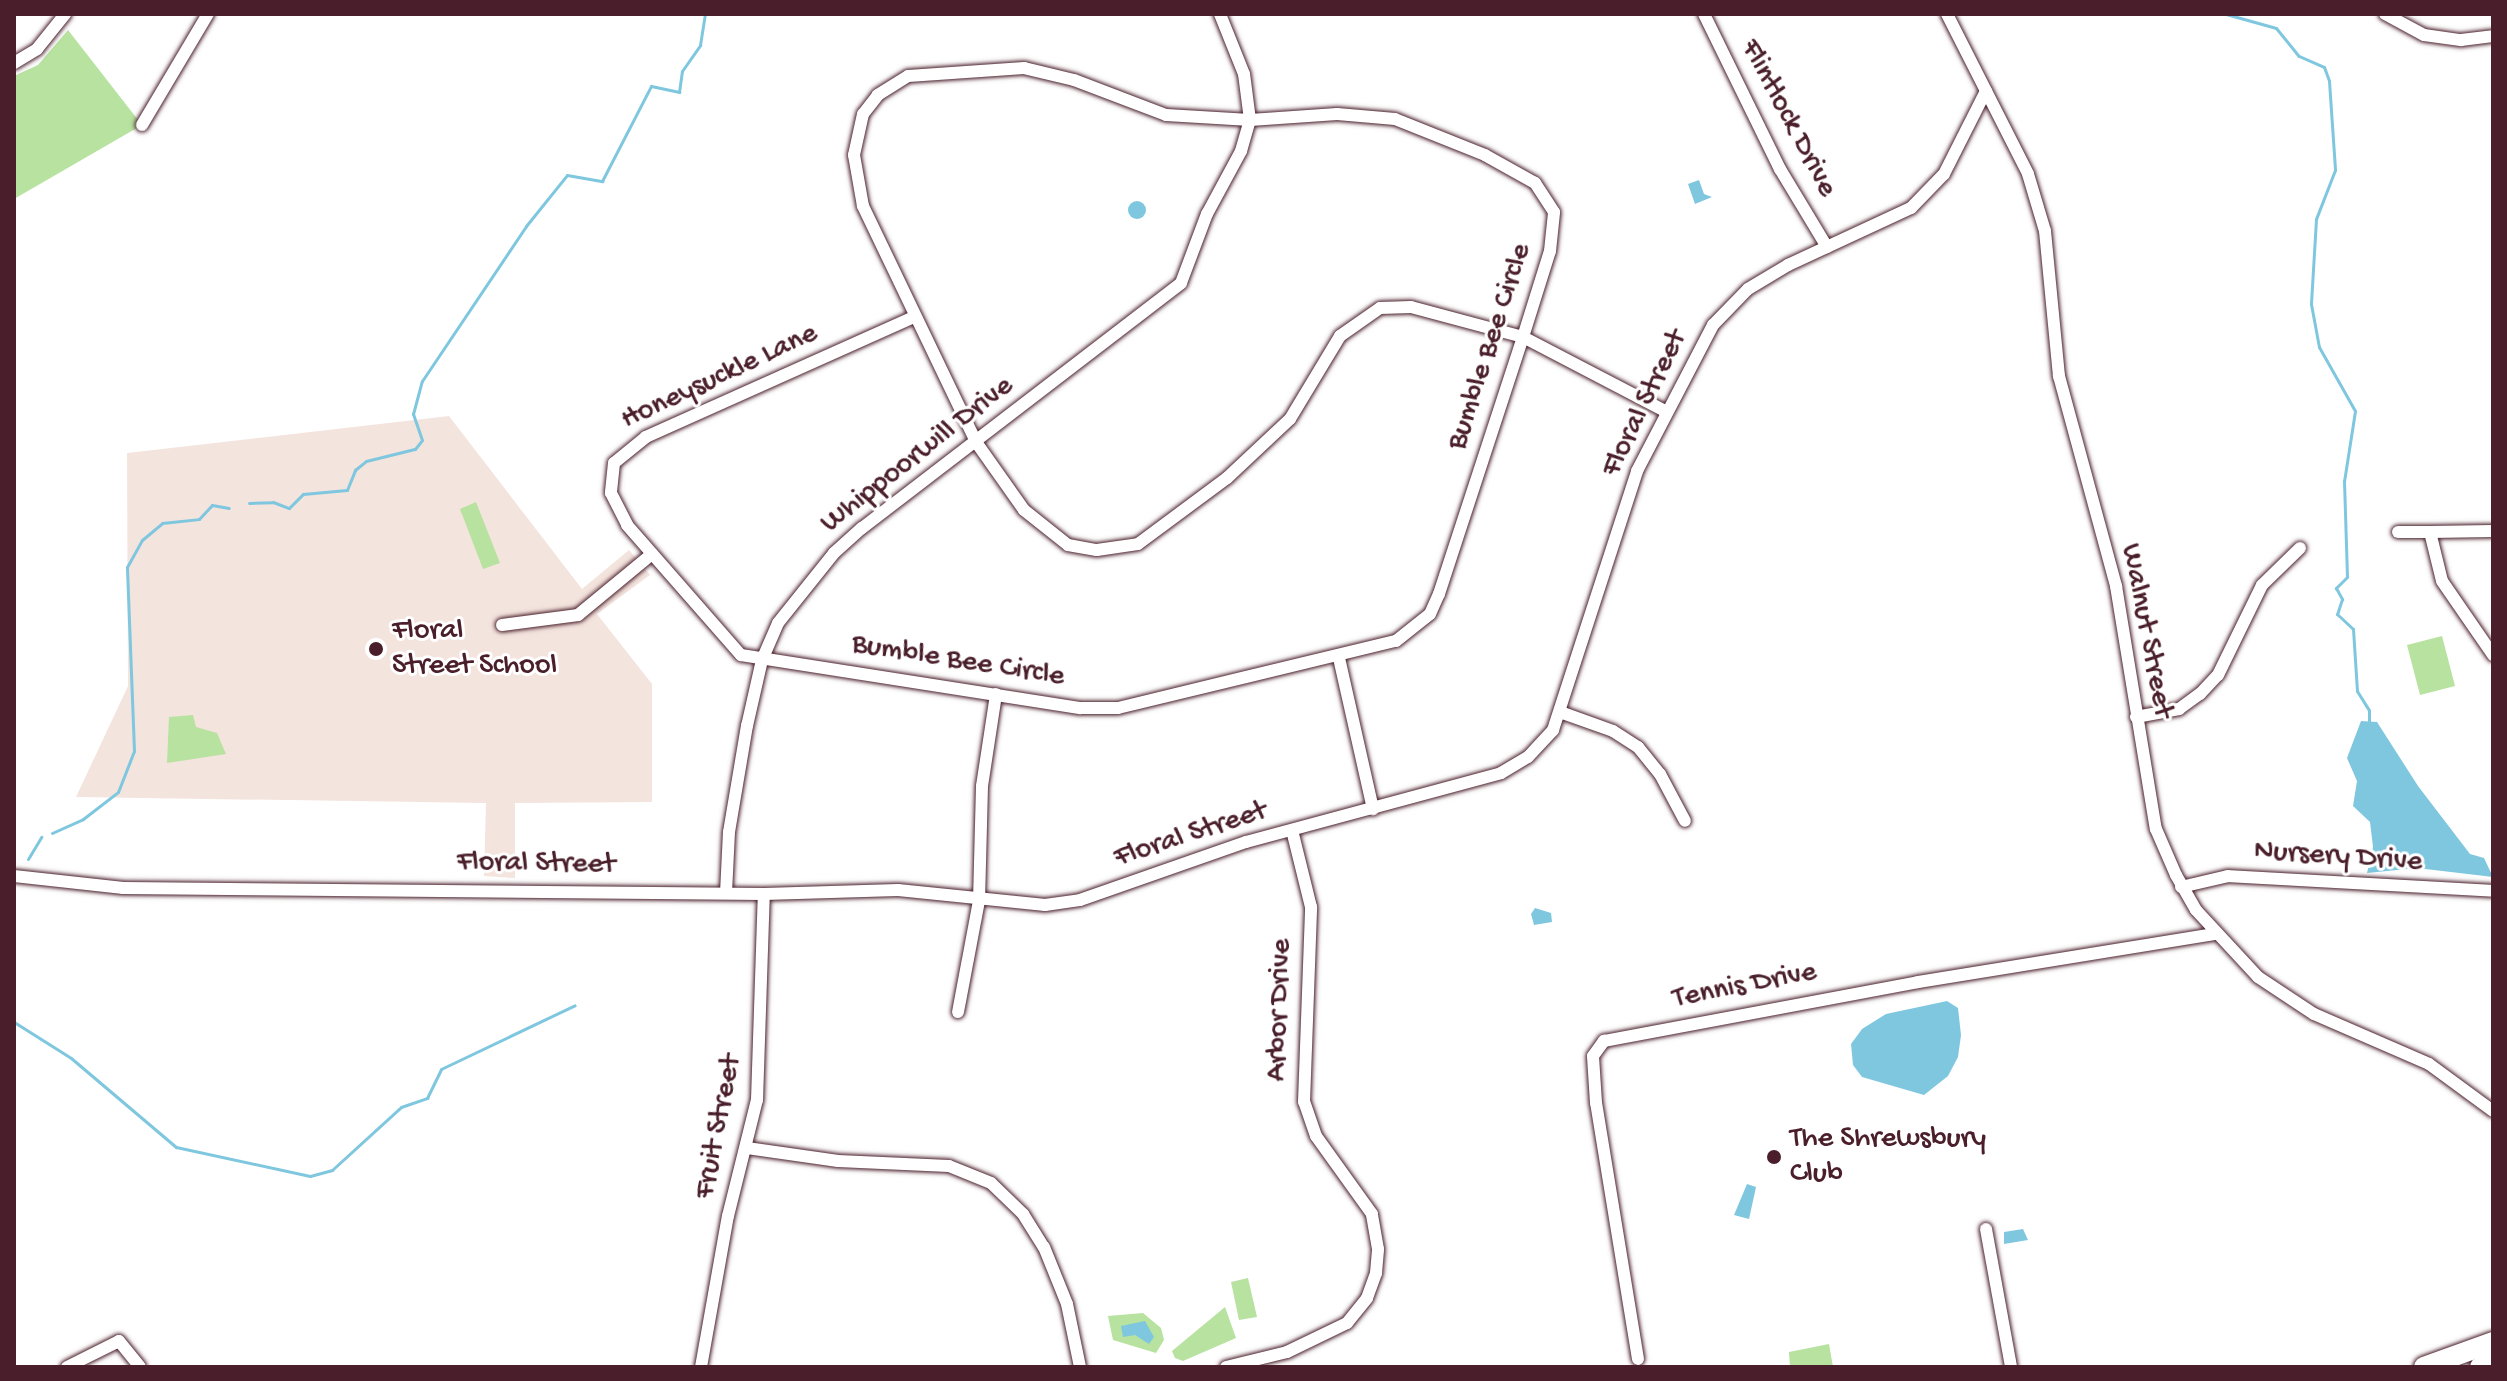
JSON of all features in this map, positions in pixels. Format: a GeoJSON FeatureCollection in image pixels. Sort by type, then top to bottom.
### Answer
{"type":"FeatureCollection","features":[{"type":"Feature","properties":{"kind":"highway"},"geometry":{"type":"LineString","coordinates":[[2424,1367],[2493,1342]]}},
{"type":"Feature","properties":{"kind":"highway"},"geometry":{"type":"LineString","coordinates":[[2480,1367],[2493,1362]]}},
{"type":"Feature","properties":{"kind":"street"},"geometry":{"type":"LineString","coordinates":[[14,63],[37,49],[65,14]]}},
{"type":"Feature","properties":{"kind":"street"},"geometry":{"type":"LineString","coordinates":[[142,125],[208,14]]}},
{"type":"Feature","properties":{"kind":"street"},"geometry":{"type":"LineString","coordinates":[[1220,14],[1244,74],[1250,120]]}},
{"type":"Feature","properties":{"kind":"street","name":"Flintlock Drive"},"geometry":{"type":"LineString","coordinates":[[1704,14],[1780,169],[1827,247]]}},
{"type":"Feature","properties":{"kind":"street","name":"Walnut Street"},"geometry":{"type":"LineString","coordinates":[[1947,14],[2028,174],[2045,231],[2059,376],[2116,586],[2156,829],[2181,887],[2216,934],[2258,977],[2292,1002],[2429,1064],[2493,1111]]}},
{"type":"Feature","properties":{"kind":"street"},"geometry":{"type":"LineString","coordinates":[[2385,14],[2424,35],[2461,40],[2493,36]]}},
{"type":"Feature","properties":{"kind":"street","name":"Bumble Bee Circle"},"geometry":{"type":"LineString","coordinates":[[762,660],[1081,708],[1118,708],[1339,658],[1396,641],[1430,614],[1523,337],[1555,227],[1549,201],[1535,183],[1485,155],[1395,119],[1337,114],[1250,120],[1166,115],[1074,80],[1024,68],[957,69],[898,80],[863,114],[854,155],[863,206],[976,442],[1024,510],[1058,541],[1097,550],[1133,546],[1227,478],[1278,432],[1308,396],[1340,336],[1380,308],[1423,309],[1523,337],[1667,412]]}},
{"type":"Feature","properties":{"kind":"street","name":"Floral Street"},"geometry":{"type":"LineString","coordinates":[[14,876],[123,888],[764,894],[898,890],[979,901],[1045,905],[1080,900],[1292,830],[1501,773],[1547,740],[1560,712],[1637,471],[1720,315],[1748,289],[1827,247],[1878,228],[1926,194],[1944,174],[1986,91]]}},
{"type":"Feature","properties":{"kind":"street","name":"Whippoorwill Drive"},"geometry":{"type":"LineString","coordinates":[[726,893],[729,832],[762,660],[778,623],[834,553],[1181,283],[1207,214],[1241,151],[1250,120]]}},
{"type":"Feature","properties":{"kind":"street","name":"Honeysuckle Lane"},"geometry":{"type":"LineString","coordinates":[[762,660],[731,647],[627,525],[611,493],[614,463],[630,446],[914,317]]}},
{"type":"Feature","properties":{"kind":"street"},"geometry":{"type":"LineString","coordinates":[[2398,532],[2493,531]]}},
{"type":"Feature","properties":{"kind":"street"},"geometry":{"type":"LineString","coordinates":[[2430,532],[2442,581],[2493,655]]}},
{"type":"Feature","properties":{"kind":"street"},"geometry":{"type":"LineString","coordinates":[[2136,717],[2179,709],[2200,694],[2218,675],[2262,585],[2300,548]]}},
{"type":"Feature","properties":{"kind":"street"},"geometry":{"type":"LineString","coordinates":[[502,625],[578,615],[652,554]]}},
{"type":"Feature","properties":{"kind":"street"},"geometry":{"type":"LineString","coordinates":[[1339,658],[1373,809]]}},
{"type":"Feature","properties":{"kind":"street"},"geometry":{"type":"LineString","coordinates":[[958,1012],[979,901],[982,786],[996,694]]}},
{"type":"Feature","properties":{"kind":"street"},"geometry":{"type":"LineString","coordinates":[[1560,712],[1613,731],[1638,747],[1685,821]]}},
{"type":"Feature","properties":{"kind":"street","name":"Arbor Drive"},"geometry":{"type":"LineString","coordinates":[[1226,1367],[1287,1352],[1347,1323],[1367,1298],[1376,1273],[1378,1249],[1372,1214],[1316,1136],[1304,1102],[1311,907],[1292,830]]}},
{"type":"Feature","properties":{"kind":"street","name":"Nursery Drive"},"geometry":{"type":"LineString","coordinates":[[2181,887],[2228,876],[2493,891]]}},
{"type":"Feature","properties":{"kind":"street","name":"Fruit Street"},"geometry":{"type":"LineString","coordinates":[[701,1367],[728,1216],[747,1148],[763,1045],[764,894]]}},
{"type":"Feature","properties":{"kind":"street","name":"Tennis Drive"},"geometry":{"type":"LineString","coordinates":[[1638,1359],[1596,1103],[1593,1056],[1604,1041],[1903,985],[2216,934]]}},
{"type":"Feature","properties":{"kind":"street"},"geometry":{"type":"LineString","coordinates":[[747,1148],[838,1161],[949,1166],[991,1183],[1023,1214],[1044,1247],[1067,1304],[1080,1367]]}},
{"type":"Feature","properties":{"kind":"street"},"geometry":{"type":"LineString","coordinates":[[1986,1229],[2011,1367]]}},
{"type":"Feature","properties":{"kind":"street"},"geometry":{"type":"LineString","coordinates":[[67,1367],[119,1341],[140,1367]]}},
{"type":"Feature","properties":{"kind":"shaded area","name":"Floral Street School"},"geometry":{"type":"Polygon","coordinates":[[[449,416],[582,589],[629,550],[650,575],[597,614],[652,684],[652,802],[515,803],[515,878],[484,876],[486,803],[76,797],[128,686],[127,453],[449,416]]]}},
{"type":"Feature","properties":{"kind":"green space"},"geometry":{"type":"Polygon","coordinates":[[[68,30],[142,125],[14,199],[14,76],[38,65],[68,30]]]}},
{"type":"Feature","properties":{"kind":"green space"},"geometry":{"type":"Polygon","coordinates":[[[476,502],[500,563],[483,569],[460,509],[476,502]]]}},
{"type":"Feature","properties":{"kind":"green space"},"geometry":{"type":"Polygon","coordinates":[[[2442,636],[2455,686],[2420,695],[2407,645],[2442,636]]]}},
{"type":"Feature","properties":{"kind":"green space"},"geometry":{"type":"Polygon","coordinates":[[[193,715],[196,727],[217,733],[226,754],[167,763],[169,717],[193,715]]]}},
{"type":"Feature","properties":{"kind":"green space"},"geometry":{"type":"Polygon","coordinates":[[[1248,1278],[1257,1317],[1239,1320],[1231,1282],[1248,1278]]]}},
{"type":"Feature","properties":{"kind":"green space"},"geometry":{"type":"Polygon","coordinates":[[[1225,1307],[1236,1338],[1183,1361],[1175,1358],[1172,1351],[1225,1307]]]}},
{"type":"Feature","properties":{"kind":"green space"},"geometry":{"type":"Polygon","coordinates":[[[1143,1313],[1161,1328],[1164,1340],[1156,1353],[1113,1340],[1108,1316],[1143,1313]]]}},
{"type":"Feature","properties":{"kind":"green space"},"geometry":{"type":"Polygon","coordinates":[[[1829,1344],[1833,1367],[1790,1367],[1789,1352],[1829,1344]]]}},
{"type":"Feature","properties":{"kind":"water"},"geometry":{"type":"Polygon","coordinates":[[[1699,180],[1704,194],[1712,197],[1695,204],[1688,184],[1699,180]]]}},
{"type":"Feature","properties":{"kind":"water"},"geometry":{"type":"Polygon","coordinates":[[[1137,201],[1146,210],[1137,219],[1128,210],[1137,201]]]}},
{"type":"Feature","properties":{"kind":"water"},"geometry":{"type":"Polygon","coordinates":[[[2361,721],[2377,722],[2418,786],[2470,854],[2484,858],[2493,877],[2417,868],[2367,873],[2373,847],[2370,822],[2353,806],[2357,781],[2347,758],[2361,721]]]}},
{"type":"Feature","properties":{"kind":"water"},"geometry":{"type":"Polygon","coordinates":[[[1535,908],[1551,913],[1552,922],[1534,925],[1531,914],[1535,908]]]}},
{"type":"Feature","properties":{"kind":"water"},"geometry":{"type":"Polygon","coordinates":[[[1947,1001],[1958,1008],[1961,1035],[1958,1057],[1948,1076],[1924,1095],[1862,1077],[1853,1065],[1851,1044],[1862,1029],[1886,1014],[1947,1001]]]}},
{"type":"Feature","properties":{"kind":"water"},"geometry":{"type":"Polygon","coordinates":[[[1747,1184],[1756,1187],[1749,1219],[1734,1215],[1747,1184]]]}},
{"type":"Feature","properties":{"kind":"water"},"geometry":{"type":"Polygon","coordinates":[[[2023,1229],[2028,1240],[2004,1244],[2004,1232],[2023,1229]]]}},
{"type":"Feature","properties":{"kind":"water"},"geometry":{"type":"Polygon","coordinates":[[[1145,1321],[1154,1337],[1149,1344],[1135,1335],[1123,1337],[1121,1326],[1145,1321]]]}},
{"type":"Feature","properties":{"kind":"waterway"},"geometry":{"type":"LineString","coordinates":[[249,503],[273,502],[289,508],[303,494],[347,490],[355,470],[366,461],[415,449],[422,440],[413,414],[422,381],[526,226],[567,175],[602,181],[651,86],[679,92],[682,71],[700,45],[705,14]]}},
{"type":"Feature","properties":{"kind":"waterway"},"geometry":{"type":"LineString","coordinates":[[2226,14],[2276,28],[2299,56],[2324,67],[2329,81],[2335,170],[2316,219],[2311,304],[2319,347],[2355,411],[2344,481],[2347,577],[2336,588],[2342,599],[2337,614],[2353,629],[2357,691],[2369,710],[2369,721]]}},
{"type":"Feature","properties":{"kind":"waterway"},"geometry":{"type":"LineString","coordinates":[[52,833],[83,819],[118,792],[134,751],[127,567],[142,540],[162,523],[199,519],[212,505],[229,508]]}},
{"type":"Feature","properties":{"kind":"waterway"},"geometry":{"type":"LineString","coordinates":[[28,859],[41,837]]}},
{"type":"Feature","properties":{"kind":"waterway"},"geometry":{"type":"LineString","coordinates":[[14,1022],[71,1058],[176,1147],[310,1176],[332,1170],[401,1107],[427,1098],[441,1069],[575,1005]]}},
{"type":"Feature","properties":{"kind":"place","name":"Floral Street School"},"geometry":{"type":"Point","coordinates":[376,649]}},
{"type":"Feature","properties":{"kind":"place","name":"The Shrewsbury Club"},"geometry":{"type":"Point","coordinates":[1774,1157]}}]}
